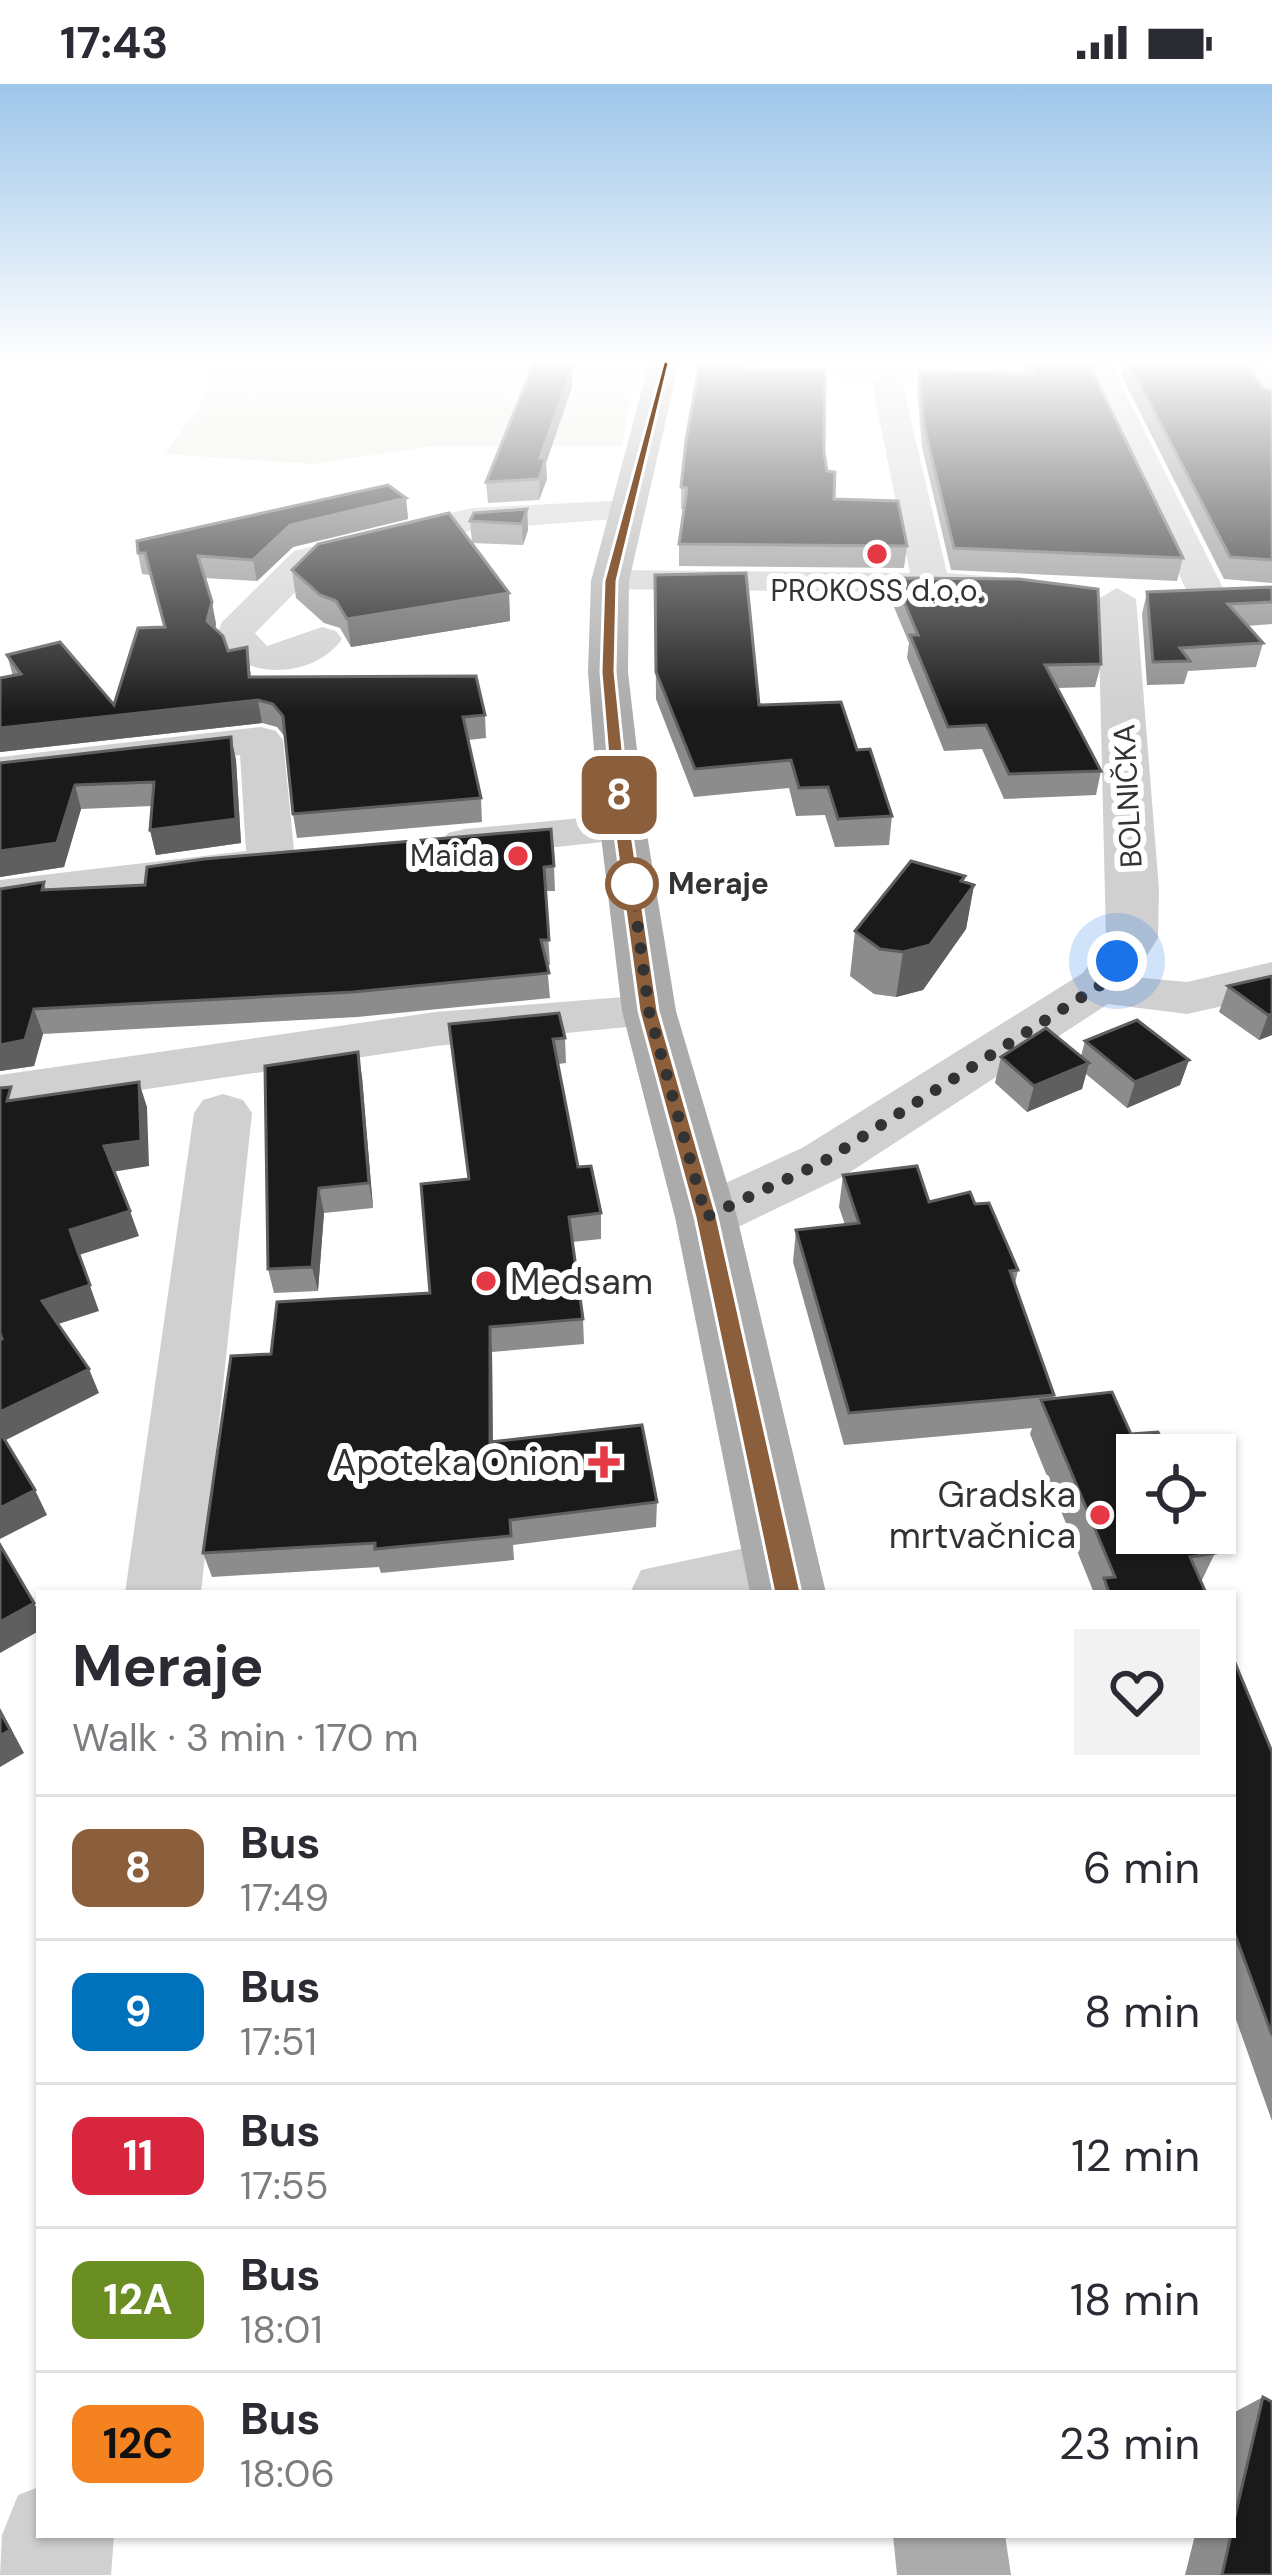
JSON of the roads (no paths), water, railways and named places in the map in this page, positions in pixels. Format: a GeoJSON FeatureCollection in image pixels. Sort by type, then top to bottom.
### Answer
{"type":"FeatureCollection","features":[{"type":"Feature","properties":{"kind":"main road"},"geometry":{"type":"LineString","coordinates":[[635,479],[610,581],[608,672],[622,828],[649,1011],[706,1217],[786,1583]]}},
{"type":"Feature","properties":{"kind":"main road"},"geometry":{"type":"LineString","coordinates":[[950,2538],[954,2575]]}},
{"type":"Feature","properties":{"kind":"street"},"geometry":{"type":"LineString","coordinates":[[909,479],[932,584]]}},
{"type":"Feature","properties":{"kind":"street"},"geometry":{"type":"LineString","coordinates":[[1152,479],[1209,598],[1251,595]]}},
{"type":"Feature","properties":{"kind":"street"},"geometry":{"type":"LineString","coordinates":[[322,639],[295,656],[275,660],[255,657],[235,640],[236,630],[307,559],[472,519],[627,510]]}},
{"type":"Feature","properties":{"kind":"street"},"geometry":{"type":"LineString","coordinates":[[610,581],[1015,586]]}},
{"type":"Feature","properties":{"kind":"street","name":"BOLNIČKA"},"geometry":{"type":"LineString","coordinates":[[706,1217],[823,1162],[1102,984],[1132,938],[1133,906],[1097,597],[1209,598]]}},
{"type":"Feature","properties":{"kind":"street"},"geometry":{"type":"LineString","coordinates":[[0,770],[261,740],[294,858],[0,895]]}},
{"type":"Feature","properties":{"kind":"street"},"geometry":{"type":"LineString","coordinates":[[412,847],[622,828]]}},
{"type":"Feature","properties":{"kind":"street"},"geometry":{"type":"LineString","coordinates":[[1102,984],[1141,999],[1197,1000],[1272,978]]}},
{"type":"Feature","properties":{"kind":"street"},"geometry":{"type":"LineString","coordinates":[[0,1093],[436,1029],[649,1011]]}},
{"type":"Feature","properties":{"kind":"street"},"geometry":{"type":"LineString","coordinates":[[163,1590],[223,1113]]}},
{"type":"Feature","properties":{"kind":"street"},"geometry":{"type":"LineString","coordinates":[[703,1590],[786,1583]]}},
{"type":"Feature","properties":{"kind":"street"},"geometry":{"type":"LineString","coordinates":[[54,2575],[58,2538]]}},
{"type":"Feature","properties":{"kind":"place","name":"PROKOSS d.o.o."},"geometry":{"type":"Point","coordinates":[877,554]}},
{"type":"Feature","properties":{"kind":"place","name":"Maida"},"geometry":{"type":"Point","coordinates":[518,856]}},
{"type":"Feature","properties":{"kind":"place","name":"Meraje"},"geometry":{"type":"Point","coordinates":[632,884]}},
{"type":"Feature","properties":{"kind":"place","name":"Medsam"},"geometry":{"type":"Point","coordinates":[486,1281]}},
{"type":"Feature","properties":{"kind":"place","name":"Apoteka Onion"},"geometry":{"type":"Point","coordinates":[604,1462]}},
{"type":"Feature","properties":{"kind":"place","name":"Gradska mrtvačnica"},"geometry":{"type":"Point","coordinates":[1100,1515]}}]}
